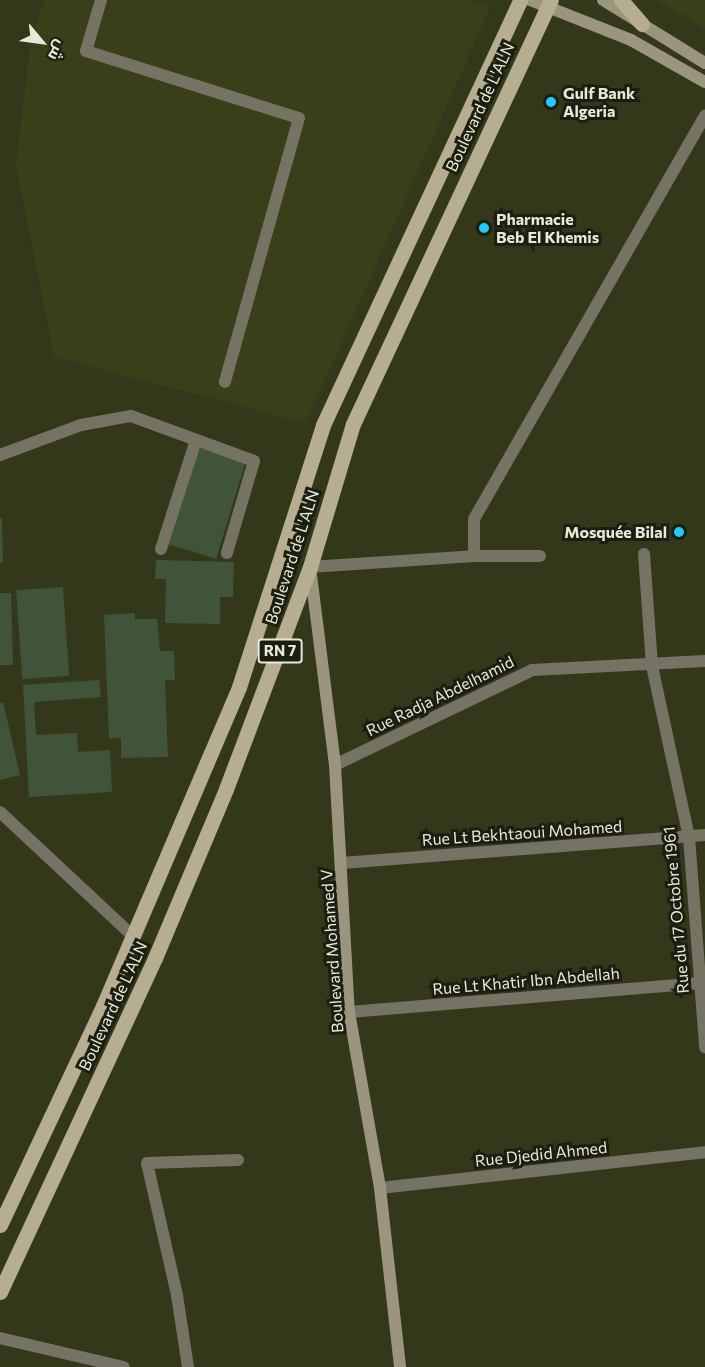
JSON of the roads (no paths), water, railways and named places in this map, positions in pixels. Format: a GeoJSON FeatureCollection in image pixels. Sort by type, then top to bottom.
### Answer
{"type":"FeatureCollection","features":[{"type":"Feature","properties":{"kind":"main road","name":"Boulevard de L'ALN"},"geometry":{"type":"LineString","coordinates":[[0,1225],[134,937],[239,687],[323,426],[520,0]]}},
{"type":"Feature","properties":{"kind":"main road"},"geometry":{"type":"LineString","coordinates":[[530,0],[549,3],[631,40],[705,82]]}},
{"type":"Feature","properties":{"kind":"main road"},"geometry":{"type":"LineString","coordinates":[[603,0],[705,63]]}},
{"type":"Feature","properties":{"kind":"main road"},"geometry":{"type":"LineString","coordinates":[[621,0],[642,24]]}},
{"type":"Feature","properties":{"kind":"main road","name":"Boulevard de L'ALN"},"geometry":{"type":"LineString","coordinates":[[0,1292],[159,947],[226,789],[310,567],[352,424],[549,3]]}},
{"type":"Feature","properties":{"kind":"main road","name":"Boulevard Mohamed V"},"geometry":{"type":"LineString","coordinates":[[310,567],[336,765],[350,1012],[380,1188],[400,1367]]}},
{"type":"Feature","properties":{"kind":"street"},"geometry":{"type":"LineString","coordinates":[[100,0],[86,51],[299,118],[225,382]]}},
{"type":"Feature","properties":{"kind":"street"},"geometry":{"type":"LineString","coordinates":[[474,556],[474,519],[705,116]]}},
{"type":"Feature","properties":{"kind":"street"},"geometry":{"type":"LineString","coordinates":[[0,455],[81,425],[130,416],[254,461],[227,553]]}},
{"type":"Feature","properties":{"kind":"street"},"geometry":{"type":"LineString","coordinates":[[161,549],[196,440]]}},
{"type":"Feature","properties":{"kind":"street","name":"Rue du 17 Octobre 1961"},"geometry":{"type":"LineString","coordinates":[[644,554],[652,666],[689,837],[705,1047]]}},
{"type":"Feature","properties":{"kind":"street"},"geometry":{"type":"LineString","coordinates":[[310,567],[474,556],[540,556]]}},
{"type":"Feature","properties":{"kind":"street","name":"Rue Radja Abdelhamid"},"geometry":{"type":"LineString","coordinates":[[336,765],[532,670],[652,666],[705,661]]}},
{"type":"Feature","properties":{"kind":"street"},"geometry":{"type":"LineString","coordinates":[[0,813],[134,937]]}},
{"type":"Feature","properties":{"kind":"street","name":"Rue Lt Bekhtaoui Mohamed"},"geometry":{"type":"LineString","coordinates":[[342,863],[705,835]]}},
{"type":"Feature","properties":{"kind":"street","name":"Rue Lt Khatir Ibn Abdellah"},"geometry":{"type":"LineString","coordinates":[[350,1012],[701,983]]}},
{"type":"Feature","properties":{"kind":"street","name":"Rue Djedid Ahmed"},"geometry":{"type":"LineString","coordinates":[[380,1188],[705,1152]]}},
{"type":"Feature","properties":{"kind":"street"},"geometry":{"type":"LineString","coordinates":[[188,1367],[177,1295],[147,1162],[238,1160]]}},
{"type":"Feature","properties":{"kind":"street"},"geometry":{"type":"LineString","coordinates":[[0,1338],[124,1367]]}},
{"type":"Feature","properties":{"kind":"place","name":"Gulf Bank Algeria"},"geometry":{"type":"Point","coordinates":[551,102]}},
{"type":"Feature","properties":{"kind":"place","name":"Pharmacie Beb El Khemis"},"geometry":{"type":"Point","coordinates":[484,228]}},
{"type":"Feature","properties":{"kind":"place","name":"Mosquée Bilal"},"geometry":{"type":"Point","coordinates":[679,532]}}]}
